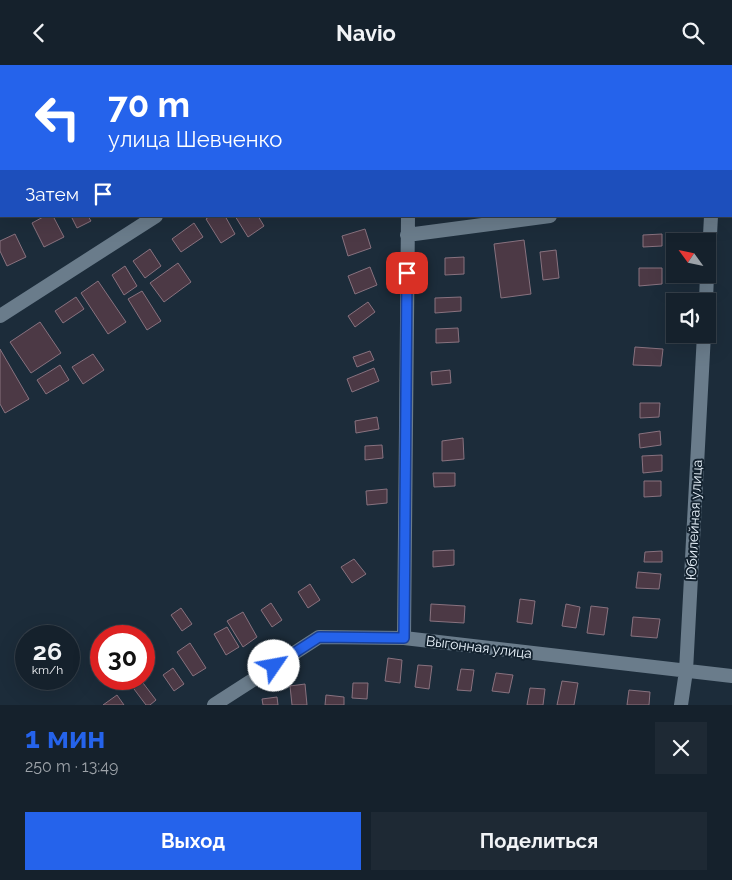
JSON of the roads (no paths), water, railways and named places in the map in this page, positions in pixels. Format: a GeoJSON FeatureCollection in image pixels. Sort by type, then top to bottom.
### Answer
{"type":"FeatureCollection","features":[{"type":"Feature","properties":{"kind":"street"},"geometry":{"type":"LineString","coordinates":[[0,316],[154,217]]}},
{"type":"Feature","properties":{"kind":"street"},"geometry":{"type":"LineString","coordinates":[[404,638],[408,217]]}},
{"type":"Feature","properties":{"kind":"street"},"geometry":{"type":"LineString","coordinates":[[407,235],[542,217]]}},
{"type":"Feature","properties":{"kind":"street"},"geometry":{"type":"LineString","coordinates":[[710,233],[711,217]]}},
{"type":"Feature","properties":{"kind":"street","name":"Юбилейная улица"},"geometry":{"type":"LineString","coordinates":[[680,705],[686,671],[704,343]]}},
{"type":"Feature","properties":{"kind":"street","name":"Выгонная улица"},"geometry":{"type":"LineString","coordinates":[[214,705],[319,637],[404,638],[732,676]]}}]}
